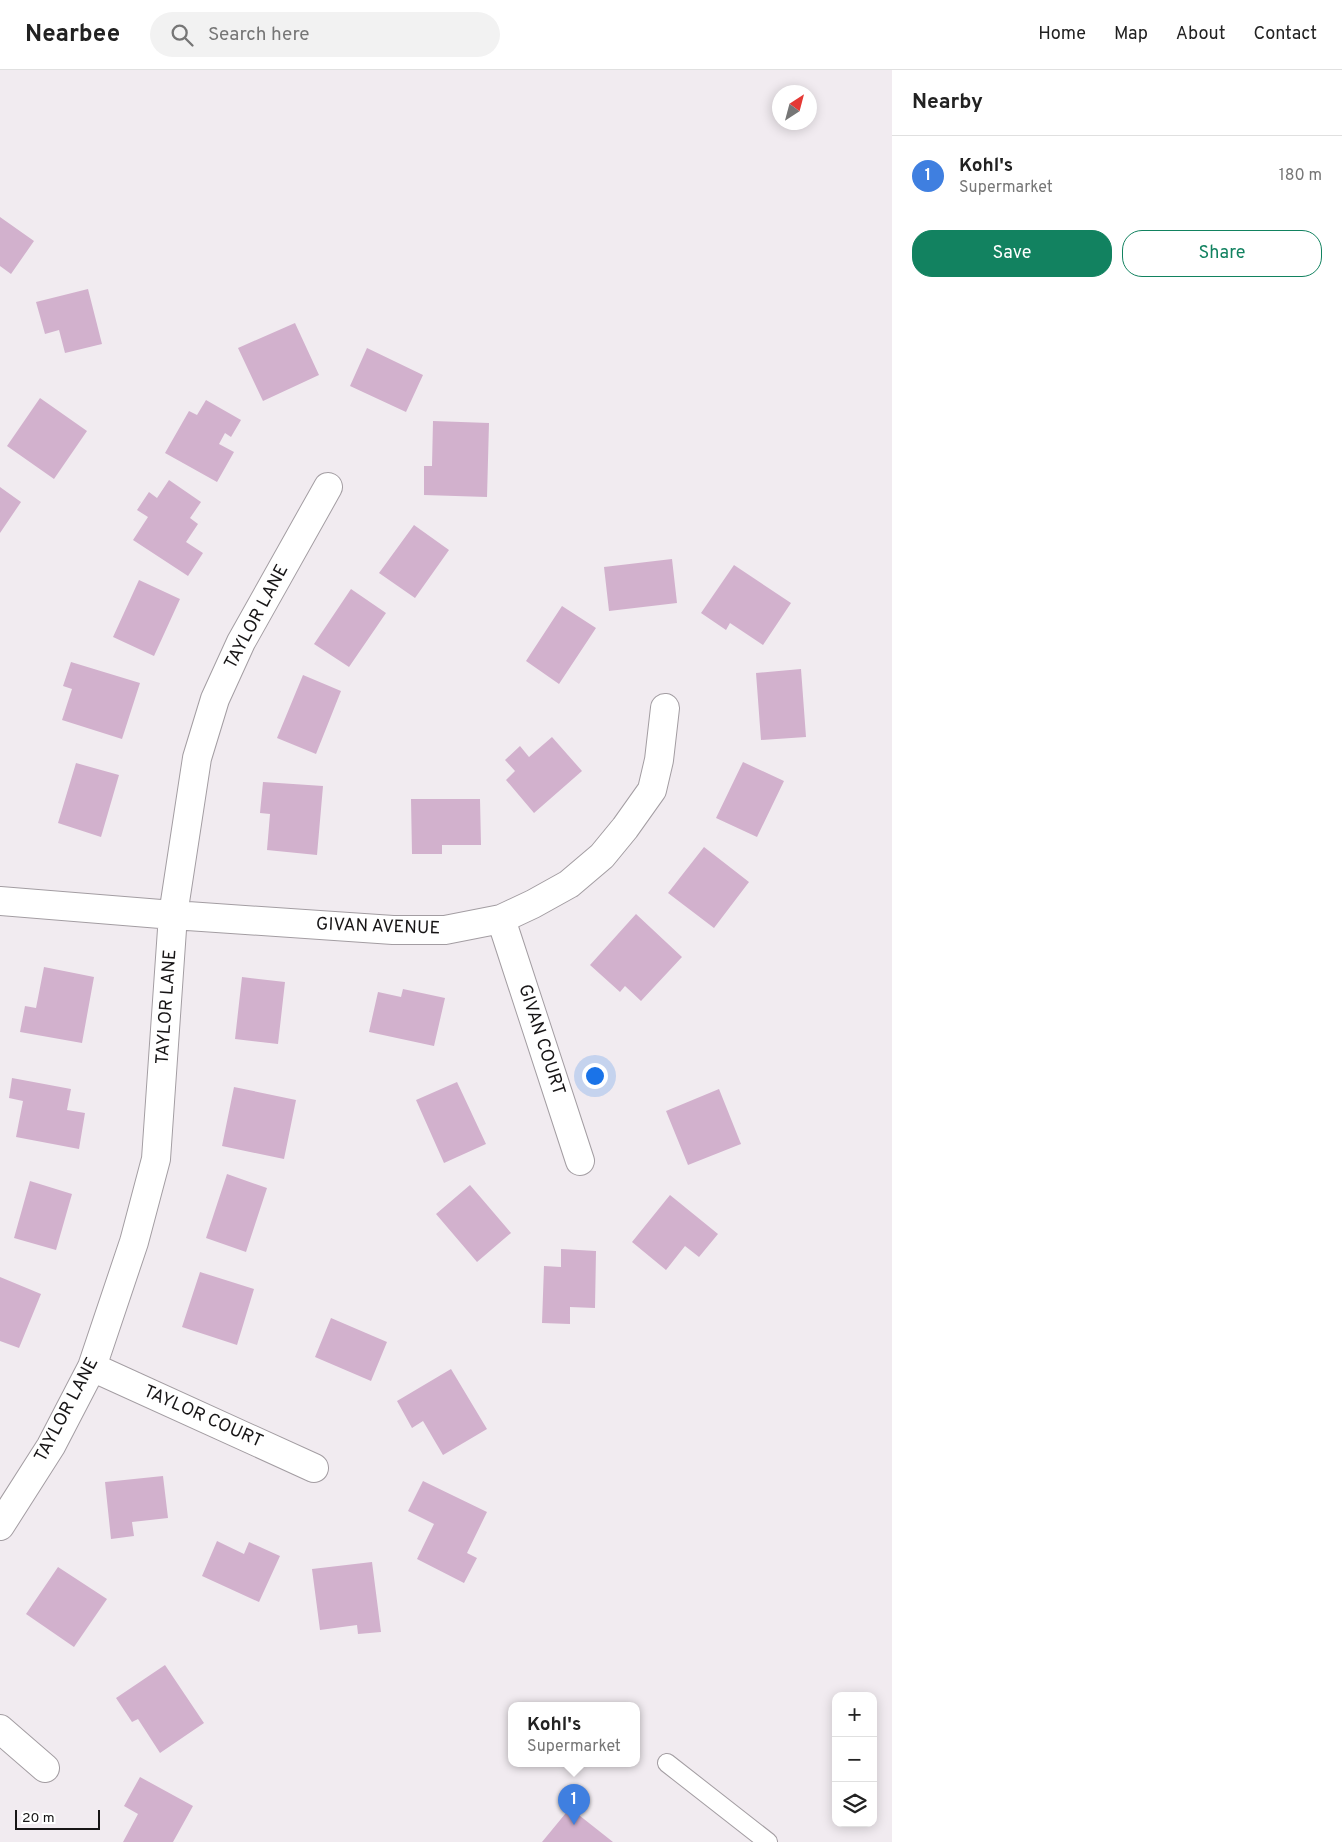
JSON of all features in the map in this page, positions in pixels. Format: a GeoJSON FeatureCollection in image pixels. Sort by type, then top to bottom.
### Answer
{"type":"FeatureCollection","features":[{"type":"Feature","properties":{"kind":"street","name":"TAYLOR LANE"},"geometry":{"type":"LineString","coordinates":[[0,1526],[51,1446],[92,1367],[134,1242],[156,1160],[173,915],[197,758],[215,699],[241,642],[328,487]]}},
{"type":"Feature","properties":{"kind":"street","name":"GIVAN AVENUE"},"geometry":{"type":"LineString","coordinates":[[0,901],[393,930],[445,930],[501,919],[569,884],[602,856],[625,828],[652,790],[659,760],[665,708]]}},
{"type":"Feature","properties":{"kind":"street","name":"GIVAN COURT"},"geometry":{"type":"LineString","coordinates":[[501,919],[580,1161]]}},
{"type":"Feature","properties":{"kind":"street","name":"TAYLOR COURT"},"geometry":{"type":"LineString","coordinates":[[92,1367],[314,1468]]}},
{"type":"Feature","properties":{"kind":"street"},"geometry":{"type":"LineString","coordinates":[[0,1729],[46,1768]]}},
{"type":"Feature","properties":{"kind":"lane"},"geometry":{"type":"LineString","coordinates":[[667,1763],[768,1842]]}},
{"type":"Feature","properties":{"kind":"building"},"geometry":{"type":"Polygon","coordinates":[[[0,217],[34,241],[11,274],[0,266],[0,217]]]}},
{"type":"Feature","properties":{"kind":"building"},"geometry":{"type":"Polygon","coordinates":[[[88,289],[102,344],[65,353],[59,330],[45,334],[36,302],[88,289]]]}},
{"type":"Feature","properties":{"kind":"building"},"geometry":{"type":"Polygon","coordinates":[[[295,323],[319,375],[263,401],[238,348],[295,323]]]}},
{"type":"Feature","properties":{"kind":"building"},"geometry":{"type":"Polygon","coordinates":[[[367,348],[423,375],[406,412],[350,386],[367,348]]]}},
{"type":"Feature","properties":{"kind":"building"},"geometry":{"type":"Polygon","coordinates":[[[40,398],[87,431],[54,479],[7,446],[40,398]]]}},
{"type":"Feature","properties":{"kind":"building"},"geometry":{"type":"Polygon","coordinates":[[[206,400],[241,420],[231,437],[225,433],[219,444],[234,452],[217,482],[165,453],[189,411],[197,415],[206,400]]]}},
{"type":"Feature","properties":{"kind":"building"},"geometry":{"type":"Polygon","coordinates":[[[433,421],[489,423],[487,497],[424,495],[424,466],[432,466],[433,421]]]}},
{"type":"Feature","properties":{"kind":"building"},"geometry":{"type":"Polygon","coordinates":[[[169,480],[201,502],[190,518],[198,524],[186,542],[203,553],[188,576],[133,540],[148,517],[137,510],[149,492],[157,498],[169,480]]]}},
{"type":"Feature","properties":{"kind":"building"},"geometry":{"type":"Polygon","coordinates":[[[0,487],[21,502],[0,533],[0,487]]]}},
{"type":"Feature","properties":{"kind":"building"},"geometry":{"type":"Polygon","coordinates":[[[414,525],[449,550],[415,598],[379,573],[414,525]]]}},
{"type":"Feature","properties":{"kind":"building"},"geometry":{"type":"Polygon","coordinates":[[[672,559],[677,603],[609,611],[604,567],[672,559]]]}},
{"type":"Feature","properties":{"kind":"building"},"geometry":{"type":"Polygon","coordinates":[[[734,565],[791,603],[763,645],[730,623],[726,630],[701,613],[734,565]]]}},
{"type":"Feature","properties":{"kind":"building"},"geometry":{"type":"Polygon","coordinates":[[[139,580],[180,599],[154,656],[113,637],[139,580]]]}},
{"type":"Feature","properties":{"kind":"building"},"geometry":{"type":"Polygon","coordinates":[[[351,589],[386,613],[349,667],[314,644],[351,589]]]}},
{"type":"Feature","properties":{"kind":"building"},"geometry":{"type":"Polygon","coordinates":[[[562,606],[596,628],[559,684],[526,661],[562,606]]]}},
{"type":"Feature","properties":{"kind":"building"},"geometry":{"type":"Polygon","coordinates":[[[71,662],[140,683],[122,739],[62,720],[72,689],[63,686],[71,662]]]}},
{"type":"Feature","properties":{"kind":"building"},"geometry":{"type":"Polygon","coordinates":[[[801,669],[806,737],[761,740],[756,673],[801,669]]]}},
{"type":"Feature","properties":{"kind":"building"},"geometry":{"type":"Polygon","coordinates":[[[303,675],[341,691],[316,754],[277,738],[303,675]]]}},
{"type":"Feature","properties":{"kind":"building"},"geometry":{"type":"Polygon","coordinates":[[[552,737],[582,771],[534,813],[506,780],[515,771],[505,760],[520,746],[529,757],[552,737]]]}},
{"type":"Feature","properties":{"kind":"building"},"geometry":{"type":"Polygon","coordinates":[[[743,762],[784,781],[757,837],[716,818],[743,762]]]}},
{"type":"Feature","properties":{"kind":"building"},"geometry":{"type":"Polygon","coordinates":[[[76,763],[119,775],[101,837],[58,823],[76,763]]]}},
{"type":"Feature","properties":{"kind":"building"},"geometry":{"type":"Polygon","coordinates":[[[263,782],[323,786],[317,855],[267,850],[270,814],[260,813],[263,782]]]}},
{"type":"Feature","properties":{"kind":"building"},"geometry":{"type":"Polygon","coordinates":[[[411,799],[480,799],[481,845],[442,845],[442,854],[412,854],[411,799]]]}},
{"type":"Feature","properties":{"kind":"building"},"geometry":{"type":"Polygon","coordinates":[[[704,847],[749,882],[714,928],[668,893],[704,847]]]}},
{"type":"Feature","properties":{"kind":"building"},"geometry":{"type":"Polygon","coordinates":[[[636,914],[682,957],[641,1001],[625,986],[620,992],[590,965],[636,914]]]}},
{"type":"Feature","properties":{"kind":"building"},"geometry":{"type":"Polygon","coordinates":[[[44,967],[94,977],[82,1043],[20,1032],[25,1006],[36,1008],[44,967]]]}},
{"type":"Feature","properties":{"kind":"building"},"geometry":{"type":"Polygon","coordinates":[[[242,977],[285,982],[278,1044],[235,1039],[242,977]]]}},
{"type":"Feature","properties":{"kind":"building"},"geometry":{"type":"Polygon","coordinates":[[[403,989],[445,998],[434,1046],[369,1032],[378,992],[401,997],[403,989]]]}},
{"type":"Feature","properties":{"kind":"building"},"geometry":{"type":"Polygon","coordinates":[[[12,1078],[71,1089],[67,1110],[85,1113],[79,1149],[16,1137],[23,1101],[9,1098],[12,1078]]]}},
{"type":"Feature","properties":{"kind":"building"},"geometry":{"type":"Polygon","coordinates":[[[457,1082],[486,1144],[444,1163],[416,1100],[457,1082]]]}},
{"type":"Feature","properties":{"kind":"building"},"geometry":{"type":"Polygon","coordinates":[[[234,1087],[296,1100],[284,1159],[222,1146],[234,1087]]]}},
{"type":"Feature","properties":{"kind":"building"},"geometry":{"type":"Polygon","coordinates":[[[719,1089],[741,1144],[688,1165],[666,1111],[719,1089]]]}},
{"type":"Feature","properties":{"kind":"building"},"geometry":{"type":"Polygon","coordinates":[[[227,1174],[267,1188],[246,1252],[206,1238],[227,1174]]]}},
{"type":"Feature","properties":{"kind":"building"},"geometry":{"type":"Polygon","coordinates":[[[30,1181],[72,1194],[56,1250],[14,1238],[30,1181]]]}},
{"type":"Feature","properties":{"kind":"building"},"geometry":{"type":"Polygon","coordinates":[[[470,1185],[511,1233],[477,1262],[436,1214],[470,1185]]]}},
{"type":"Feature","properties":{"kind":"building"},"geometry":{"type":"Polygon","coordinates":[[[670,1195],[718,1234],[699,1257],[685,1246],[666,1270],[632,1242],[670,1195]]]}},
{"type":"Feature","properties":{"kind":"building"},"geometry":{"type":"Polygon","coordinates":[[[561,1249],[596,1251],[595,1308],[570,1307],[570,1324],[542,1323],[544,1266],[561,1267],[561,1249]]]}},
{"type":"Feature","properties":{"kind":"building"},"geometry":{"type":"Polygon","coordinates":[[[200,1272],[254,1289],[237,1345],[182,1327],[200,1272]]]}},
{"type":"Feature","properties":{"kind":"building"},"geometry":{"type":"Polygon","coordinates":[[[0,1277],[41,1294],[19,1348],[0,1341],[0,1277]]]}},
{"type":"Feature","properties":{"kind":"building"},"geometry":{"type":"Polygon","coordinates":[[[331,1318],[387,1342],[371,1381],[315,1357],[331,1318]]]}},
{"type":"Feature","properties":{"kind":"building"},"geometry":{"type":"Polygon","coordinates":[[[451,1369],[487,1429],[443,1455],[423,1421],[412,1428],[397,1401],[451,1369]]]}},
{"type":"Feature","properties":{"kind":"building"},"geometry":{"type":"Polygon","coordinates":[[[163,1476],[168,1518],[132,1522],[134,1536],[111,1539],[105,1482],[163,1476]]]}},
{"type":"Feature","properties":{"kind":"building"},"geometry":{"type":"Polygon","coordinates":[[[423,1481],[487,1512],[467,1553],[477,1558],[464,1583],[417,1559],[434,1524],[408,1511],[423,1481]]]}},
{"type":"Feature","properties":{"kind":"building"},"geometry":{"type":"Polygon","coordinates":[[[217,1541],[244,1554],[249,1542],[280,1556],[259,1602],[202,1576],[217,1541]]]}},
{"type":"Feature","properties":{"kind":"building"},"geometry":{"type":"Polygon","coordinates":[[[372,1562],[381,1632],[358,1634],[357,1625],[320,1630],[312,1569],[372,1562]]]}},
{"type":"Feature","properties":{"kind":"building"},"geometry":{"type":"Polygon","coordinates":[[[58,1567],[107,1599],[74,1647],[26,1614],[58,1567]]]}},
{"type":"Feature","properties":{"kind":"building"},"geometry":{"type":"Polygon","coordinates":[[[165,1665],[204,1723],[160,1753],[138,1719],[132,1722],[116,1698],[165,1665]]]}},
{"type":"Feature","properties":{"kind":"building"},"geometry":{"type":"Polygon","coordinates":[[[140,1777],[193,1806],[173,1842],[123,1842],[138,1814],[124,1806],[140,1777]]]}},
{"type":"Feature","properties":{"kind":"building"},"geometry":{"type":"Polygon","coordinates":[[[570,1808],[613,1842],[542,1842],[570,1808]]]}},
{"type":"Feature","properties":{"kind":"place","name":"Kohl's"},"geometry":{"type":"Point","coordinates":[574,1825]}}]}
